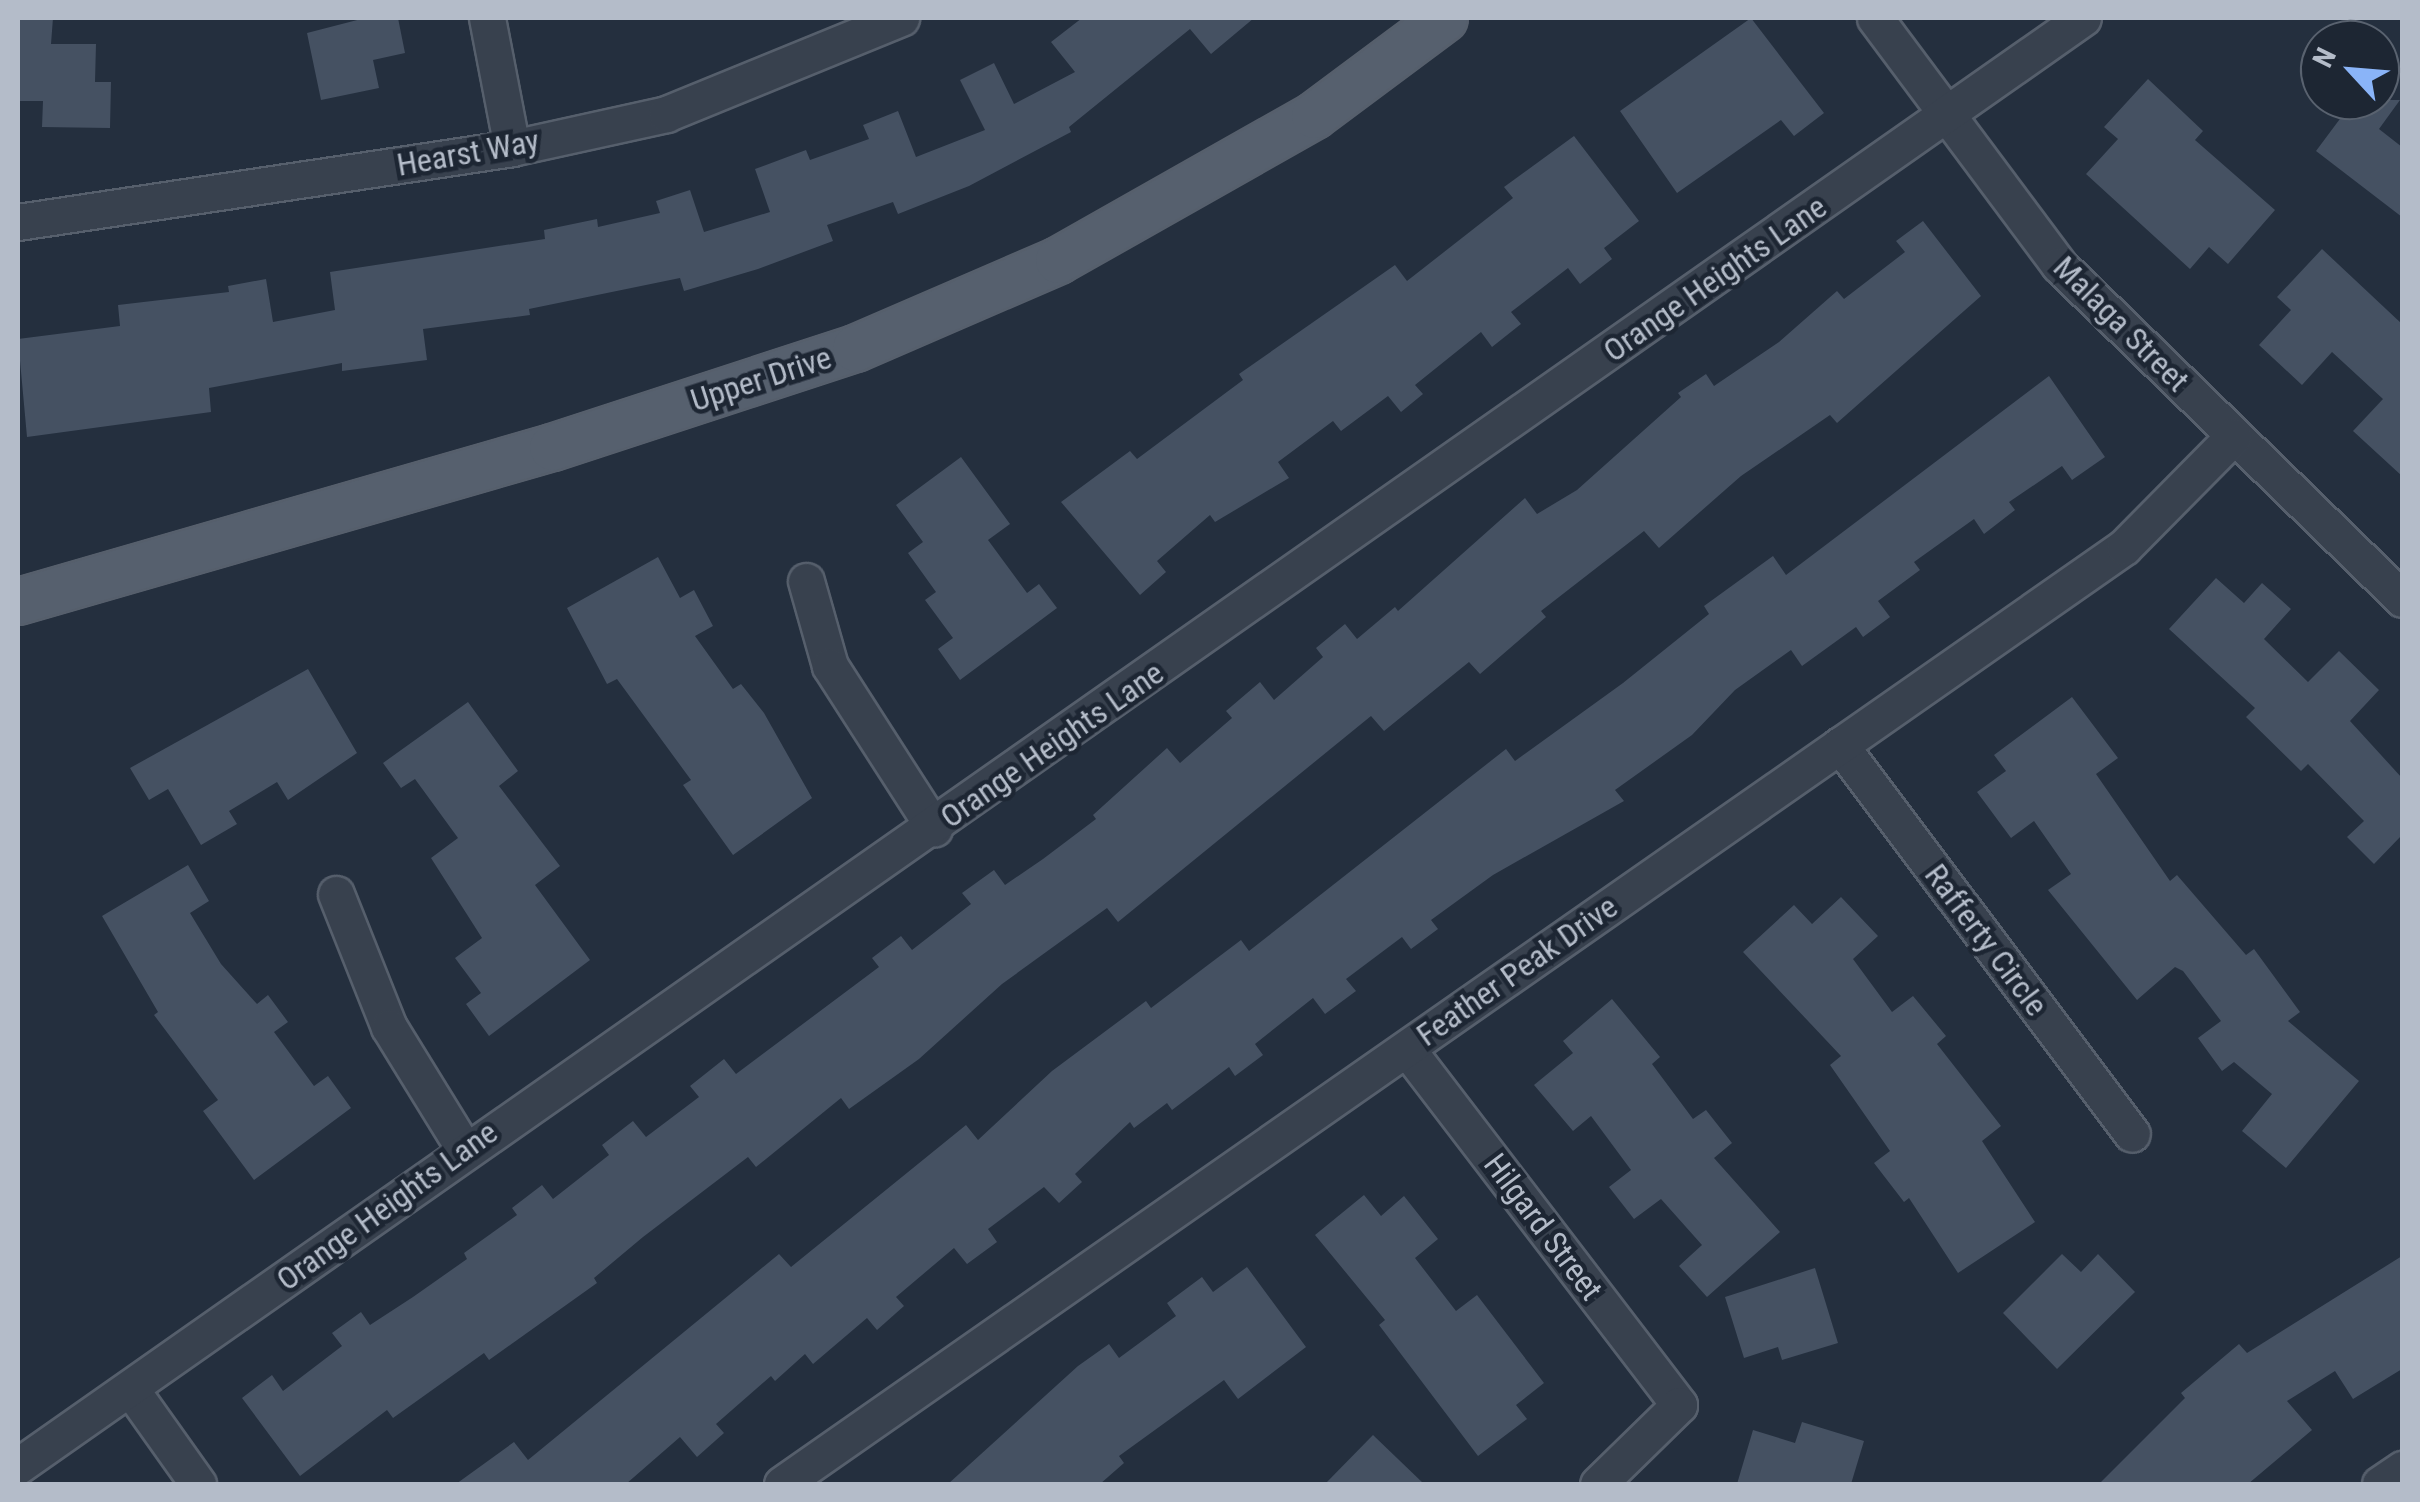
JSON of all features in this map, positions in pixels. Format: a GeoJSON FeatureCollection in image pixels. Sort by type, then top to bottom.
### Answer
{"type":"FeatureCollection","features":[{"type":"Feature","properties":{"kind":"main road","name":"Upper Drive"},"geometry":{"type":"LineString","coordinates":[[18,602],[552,448],[855,348],[1058,260],[1314,114],[1444,18]]}},
{"type":"Feature","properties":{"kind":"street"},"geometry":{"type":"LineString","coordinates":[[487,18],[512,148]]}},
{"type":"Feature","properties":{"kind":"street","name":"Hearst Way"},"geometry":{"type":"LineString","coordinates":[[18,222],[512,148],[666,114],[901,18]]}},
{"type":"Feature","properties":{"kind":"street","name":"Malaga Street"},"geometry":{"type":"LineString","coordinates":[[1875,18],[1944,118],[2059,266],[2402,600]]}},
{"type":"Feature","properties":{"kind":"street","name":"Orange Heights Lane"},"geometry":{"type":"LineString","coordinates":[[18,1466],[132,1391],[464,1149],[934,828],[2083,18]]}},
{"type":"Feature","properties":{"kind":"street","name":"Feather Peak Drive"},"geometry":{"type":"LineString","coordinates":[[782,1484],[2124,547],[2234,436]]}},
{"type":"Feature","properties":{"kind":"street"},"geometry":{"type":"LineString","coordinates":[[806,581],[830,666],[934,828]]}},
{"type":"Feature","properties":{"kind":"street","name":"Rafferty Circle"},"geometry":{"type":"LineString","coordinates":[[1840,745],[2132,1134]]}},
{"type":"Feature","properties":{"kind":"street"},"geometry":{"type":"LineString","coordinates":[[336,894],[389,1027],[464,1149]]}},
{"type":"Feature","properties":{"kind":"street","name":"Hilgard Street"},"geometry":{"type":"LineString","coordinates":[[1406,1048],[1678,1405],[1598,1484]]}},
{"type":"Feature","properties":{"kind":"street"},"geometry":{"type":"LineString","coordinates":[[132,1391],[198,1484]]}},
{"type":"Feature","properties":{"kind":"street"},"geometry":{"type":"LineString","coordinates":[[2380,1484],[2402,1469]]}},
{"type":"Feature","properties":{"kind":"building"},"geometry":{"type":"Polygon","coordinates":[[[18,18],[53,18],[51,44],[96,44],[95,82],[111,82],[110,128],[42,127],[43,101],[18,101],[18,18]]]}},
{"type":"Feature","properties":{"kind":"building"},"geometry":{"type":"Polygon","coordinates":[[[365,18],[398,18],[405,53],[373,60],[379,88],[321,100],[307,33],[365,18]]]}},
{"type":"Feature","properties":{"kind":"building"},"geometry":{"type":"Polygon","coordinates":[[[1082,18],[1254,18],[1211,54],[1190,29],[1069,127],[1071,132],[969,186],[898,214],[893,202],[827,225],[833,241],[758,269],[684,291],[680,278],[529,309],[530,315],[423,329],[427,360],[342,371],[342,363],[209,388],[211,412],[27,437],[18,339],[120,326],[118,305],[229,292],[228,286],[266,279],[273,322],[335,310],[330,272],[545,239],[544,230],[597,219],[598,227],[660,213],[656,201],[690,190],[704,232],[770,212],[755,169],[806,150],[810,160],[869,139],[863,125],[898,111],[916,157],[985,130],[960,80],[994,63],[1014,104],[1075,72],[1051,42],[1082,18]]]}},
{"type":"Feature","properties":{"kind":"building"},"geometry":{"type":"Polygon","coordinates":[[[1751,18],[1824,113],[1794,136],[1781,120],[1677,193],[1620,111],[1751,18]]]}},
{"type":"Feature","properties":{"kind":"building"},"geometry":{"type":"Polygon","coordinates":[[[2148,79],[2203,131],[2195,140],[2275,210],[2228,264],[2209,247],[2190,269],[2086,174],[2118,139],[2104,127],[2148,79]]]}},
{"type":"Feature","properties":{"kind":"building"},"geometry":{"type":"Polygon","coordinates":[[[2339,120],[2386,120],[2379,129],[2402,147],[2402,217],[2316,151],[2339,120]]]}},
{"type":"Feature","properties":{"kind":"building"},"geometry":{"type":"Polygon","coordinates":[[[1574,136],[1639,221],[1604,248],[1612,259],[1580,284],[1568,268],[1511,312],[1521,324],[1492,347],[1481,332],[1415,385],[1423,394],[1401,412],[1388,396],[1341,431],[1333,421],[1278,462],[1289,478],[1215,522],[1210,515],[1157,561],[1166,572],[1140,595],[1061,502],[1130,451],[1137,459],[1243,380],[1239,374],[1395,265],[1407,281],[1513,198],[1504,187],[1574,136]]]}},
{"type":"Feature","properties":{"kind":"building"},"geometry":{"type":"Polygon","coordinates":[[[1923,221],[1981,296],[1837,423],[1830,415],[1741,476],[1659,548],[1644,531],[1541,611],[1546,617],[1480,674],[1469,662],[1384,731],[1371,716],[1118,922],[1107,908],[1002,984],[919,1059],[849,1109],[841,1098],[756,1167],[748,1157],[643,1237],[594,1278],[597,1283],[489,1360],[484,1353],[393,1418],[387,1410],[300,1476],[242,1398],[272,1375],[283,1391],[342,1346],[332,1333],[361,1312],[370,1325],[467,1259],[464,1253],[517,1215],[512,1208],[542,1185],[553,1199],[609,1155],[602,1145],[633,1121],[646,1137],[699,1097],[690,1086],[724,1059],[736,1074],[879,967],[872,958],[901,936],[912,950],[971,904],[962,893],[994,870],[1005,885],[1043,859],[1096,819],[1093,815],[1167,748],[1180,763],[1232,718],[1226,711],[1260,682],[1274,700],[1323,657],[1316,648],[1345,624],[1357,639],[1395,607],[1398,611],[1525,498],[1537,514],[1577,490],[1681,397],[1678,393],[1706,374],[1714,386],[1779,342],[1837,291],[1844,299],[1905,252],[1896,241],[1923,221]]]}},
{"type":"Feature","properties":{"kind":"building"},"geometry":{"type":"Polygon","coordinates":[[[2322,249],[2402,324],[2402,476],[2353,431],[2383,399],[2332,352],[2302,385],[2259,345],[2291,310],[2277,297],[2322,249]]]}},
{"type":"Feature","properties":{"kind":"building"},"geometry":{"type":"Polygon","coordinates":[[[2049,376],[2105,457],[2072,480],[2062,466],[2009,502],[2015,510],[1984,534],[1974,519],[1914,562],[1920,570],[1878,601],[1890,617],[1863,637],[1856,627],[1802,666],[1791,650],[1735,690],[1692,735],[1615,790],[1624,801],[1493,875],[1431,920],[1438,929],[1411,949],[1402,937],[1346,979],[1356,991],[1325,1014],[1313,998],[1255,1044],[1263,1055],[1235,1076],[1229,1067],[1172,1110],[1167,1103],[1134,1128],[1130,1122],[1075,1174],[1082,1182],[1059,1203],[1044,1187],[988,1229],[997,1242],[967,1264],[954,1248],[896,1297],[904,1306],[877,1330],[867,1318],[813,1364],[805,1354],[775,1381],[771,1376],[716,1424],[724,1433],[697,1457],[680,1437],[626,1484],[456,1484],[514,1442],[528,1460],[779,1254],[791,1267],[966,1125],[978,1140],[1052,1071],[1146,1001],[1151,1008],[1241,940],[1249,951],[1506,749],[1515,761],[1623,683],[1709,614],[1704,606],[1773,556],[1786,575],[2049,376]]]}},
{"type":"Feature","properties":{"kind":"building"},"geometry":{"type":"Polygon","coordinates":[[[961,457],[1010,524],[988,540],[1027,593],[1039,584],[1057,608],[960,680],[938,649],[953,638],[925,600],[936,592],[908,553],[923,542],[896,505],[961,457]]]}},
{"type":"Feature","properties":{"kind":"building"},"geometry":{"type":"Polygon","coordinates":[[[658,557],[680,598],[694,590],[713,626],[695,636],[733,689],[741,684],[764,713],[812,798],[733,855],[683,785],[691,780],[617,679],[607,684],[567,608],[658,557]]]}},
{"type":"Feature","properties":{"kind":"building"},"geometry":{"type":"Polygon","coordinates":[[[2216,578],[2244,603],[2262,583],[2291,609],[2264,639],[2308,682],[2339,651],[2379,690],[2350,721],[2402,778],[2402,835],[2374,864],[2347,837],[2364,821],[2308,764],[2301,771],[2246,717],[2255,708],[2169,629],[2216,578]]]}},
{"type":"Feature","properties":{"kind":"building"},"geometry":{"type":"Polygon","coordinates":[[[308,669],[357,753],[288,800],[277,782],[229,811],[237,824],[201,845],[168,789],[149,800],[130,768],[308,669]]]}},
{"type":"Feature","properties":{"kind":"building"},"geometry":{"type":"Polygon","coordinates":[[[2072,697],[2118,758],[2096,774],[2170,881],[2177,875],[2246,955],[2254,949],[2300,1012],[2288,1021],[2359,1081],[2286,1168],[2242,1131],[2272,1094],[2234,1062],[2222,1071],[2198,1038],[2221,1021],[2183,971],[2175,967],[2137,1000],[2048,890],[2071,874],[2034,821],[2011,838],[1977,792],[2006,771],[1994,755],[2072,697]]]}},
{"type":"Feature","properties":{"kind":"building"},"geometry":{"type":"Polygon","coordinates":[[[468,702],[518,771],[499,786],[560,866],[535,885],[590,960],[489,1036],[466,1004],[481,993],[455,958],[482,938],[431,858],[458,838],[415,779],[401,788],[383,763],[468,702]]]}},
{"type":"Feature","properties":{"kind":"building"},"geometry":{"type":"Polygon","coordinates":[[[188,865],[209,901],[190,913],[221,964],[257,1004],[268,995],[288,1022],[274,1032],[314,1086],[328,1076],[351,1108],[254,1180],[203,1111],[218,1100],[154,1015],[158,1012],[102,916],[188,865]]]}},
{"type":"Feature","properties":{"kind":"building"},"geometry":{"type":"Polygon","coordinates":[[[1841,897],[1878,936],[1853,959],[1892,1012],[1913,996],[1946,1036],[1937,1044],[2001,1126],[1982,1141],[2035,1222],[1958,1273],[1909,1198],[1904,1202],[1874,1163],[1890,1151],[1830,1065],[1841,1056],[1743,952],[1794,905],[1812,924],[1841,897]]]}},
{"type":"Feature","properties":{"kind":"building"},"geometry":{"type":"Polygon","coordinates":[[[1612,999],[1660,1057],[1652,1064],[1693,1119],[1706,1110],[1732,1143],[1714,1158],[1780,1232],[1707,1297],[1679,1266],[1702,1245],[1661,1199],[1634,1219],[1609,1187],[1631,1170],[1591,1116],[1573,1131],[1534,1085],[1573,1053],[1563,1041],[1612,999]]]}},
{"type":"Feature","properties":{"kind":"building"},"geometry":{"type":"Polygon","coordinates":[[[1364,1195],[1381,1216],[1404,1196],[1438,1239],[1415,1258],[1456,1311],[1477,1295],[1544,1383],[1516,1405],[1527,1419],[1478,1456],[1379,1325],[1385,1320],[1315,1235],[1364,1195]]]}},
{"type":"Feature","properties":{"kind":"building"},"geometry":{"type":"Polygon","coordinates":[[[2062,1254],[2081,1272],[2098,1254],[2135,1292],[2057,1369],[2003,1313],[2062,1254]]]}},
{"type":"Feature","properties":{"kind":"building"},"geometry":{"type":"Polygon","coordinates":[[[2402,1256],[2402,1369],[2353,1399],[2335,1371],[2287,1401],[2312,1430],[2248,1484],[2099,1484],[2185,1398],[2181,1393],[2239,1344],[2247,1353],[2402,1256]]]}},
{"type":"Feature","properties":{"kind":"building"},"geometry":{"type":"Polygon","coordinates":[[[1247,1267],[1306,1347],[1238,1399],[1224,1380],[1119,1456],[1124,1463],[1100,1484],[948,1484],[1078,1366],[1109,1344],[1119,1358],[1176,1316],[1167,1303],[1202,1277],[1213,1292],[1247,1267]]]}},
{"type":"Feature","properties":{"kind":"building"},"geometry":{"type":"Polygon","coordinates":[[[1815,1268],[1838,1343],[1782,1360],[1778,1347],[1744,1358],[1725,1297],[1815,1268]]]}},
{"type":"Feature","properties":{"kind":"building"},"geometry":{"type":"Polygon","coordinates":[[[1802,1422],[1864,1441],[1851,1484],[1737,1484],[1753,1430],[1795,1443],[1802,1422]]]}},
{"type":"Feature","properties":{"kind":"building"},"geometry":{"type":"Polygon","coordinates":[[[1373,1435],[1424,1484],[1325,1484],[1373,1435]]]}}]}
